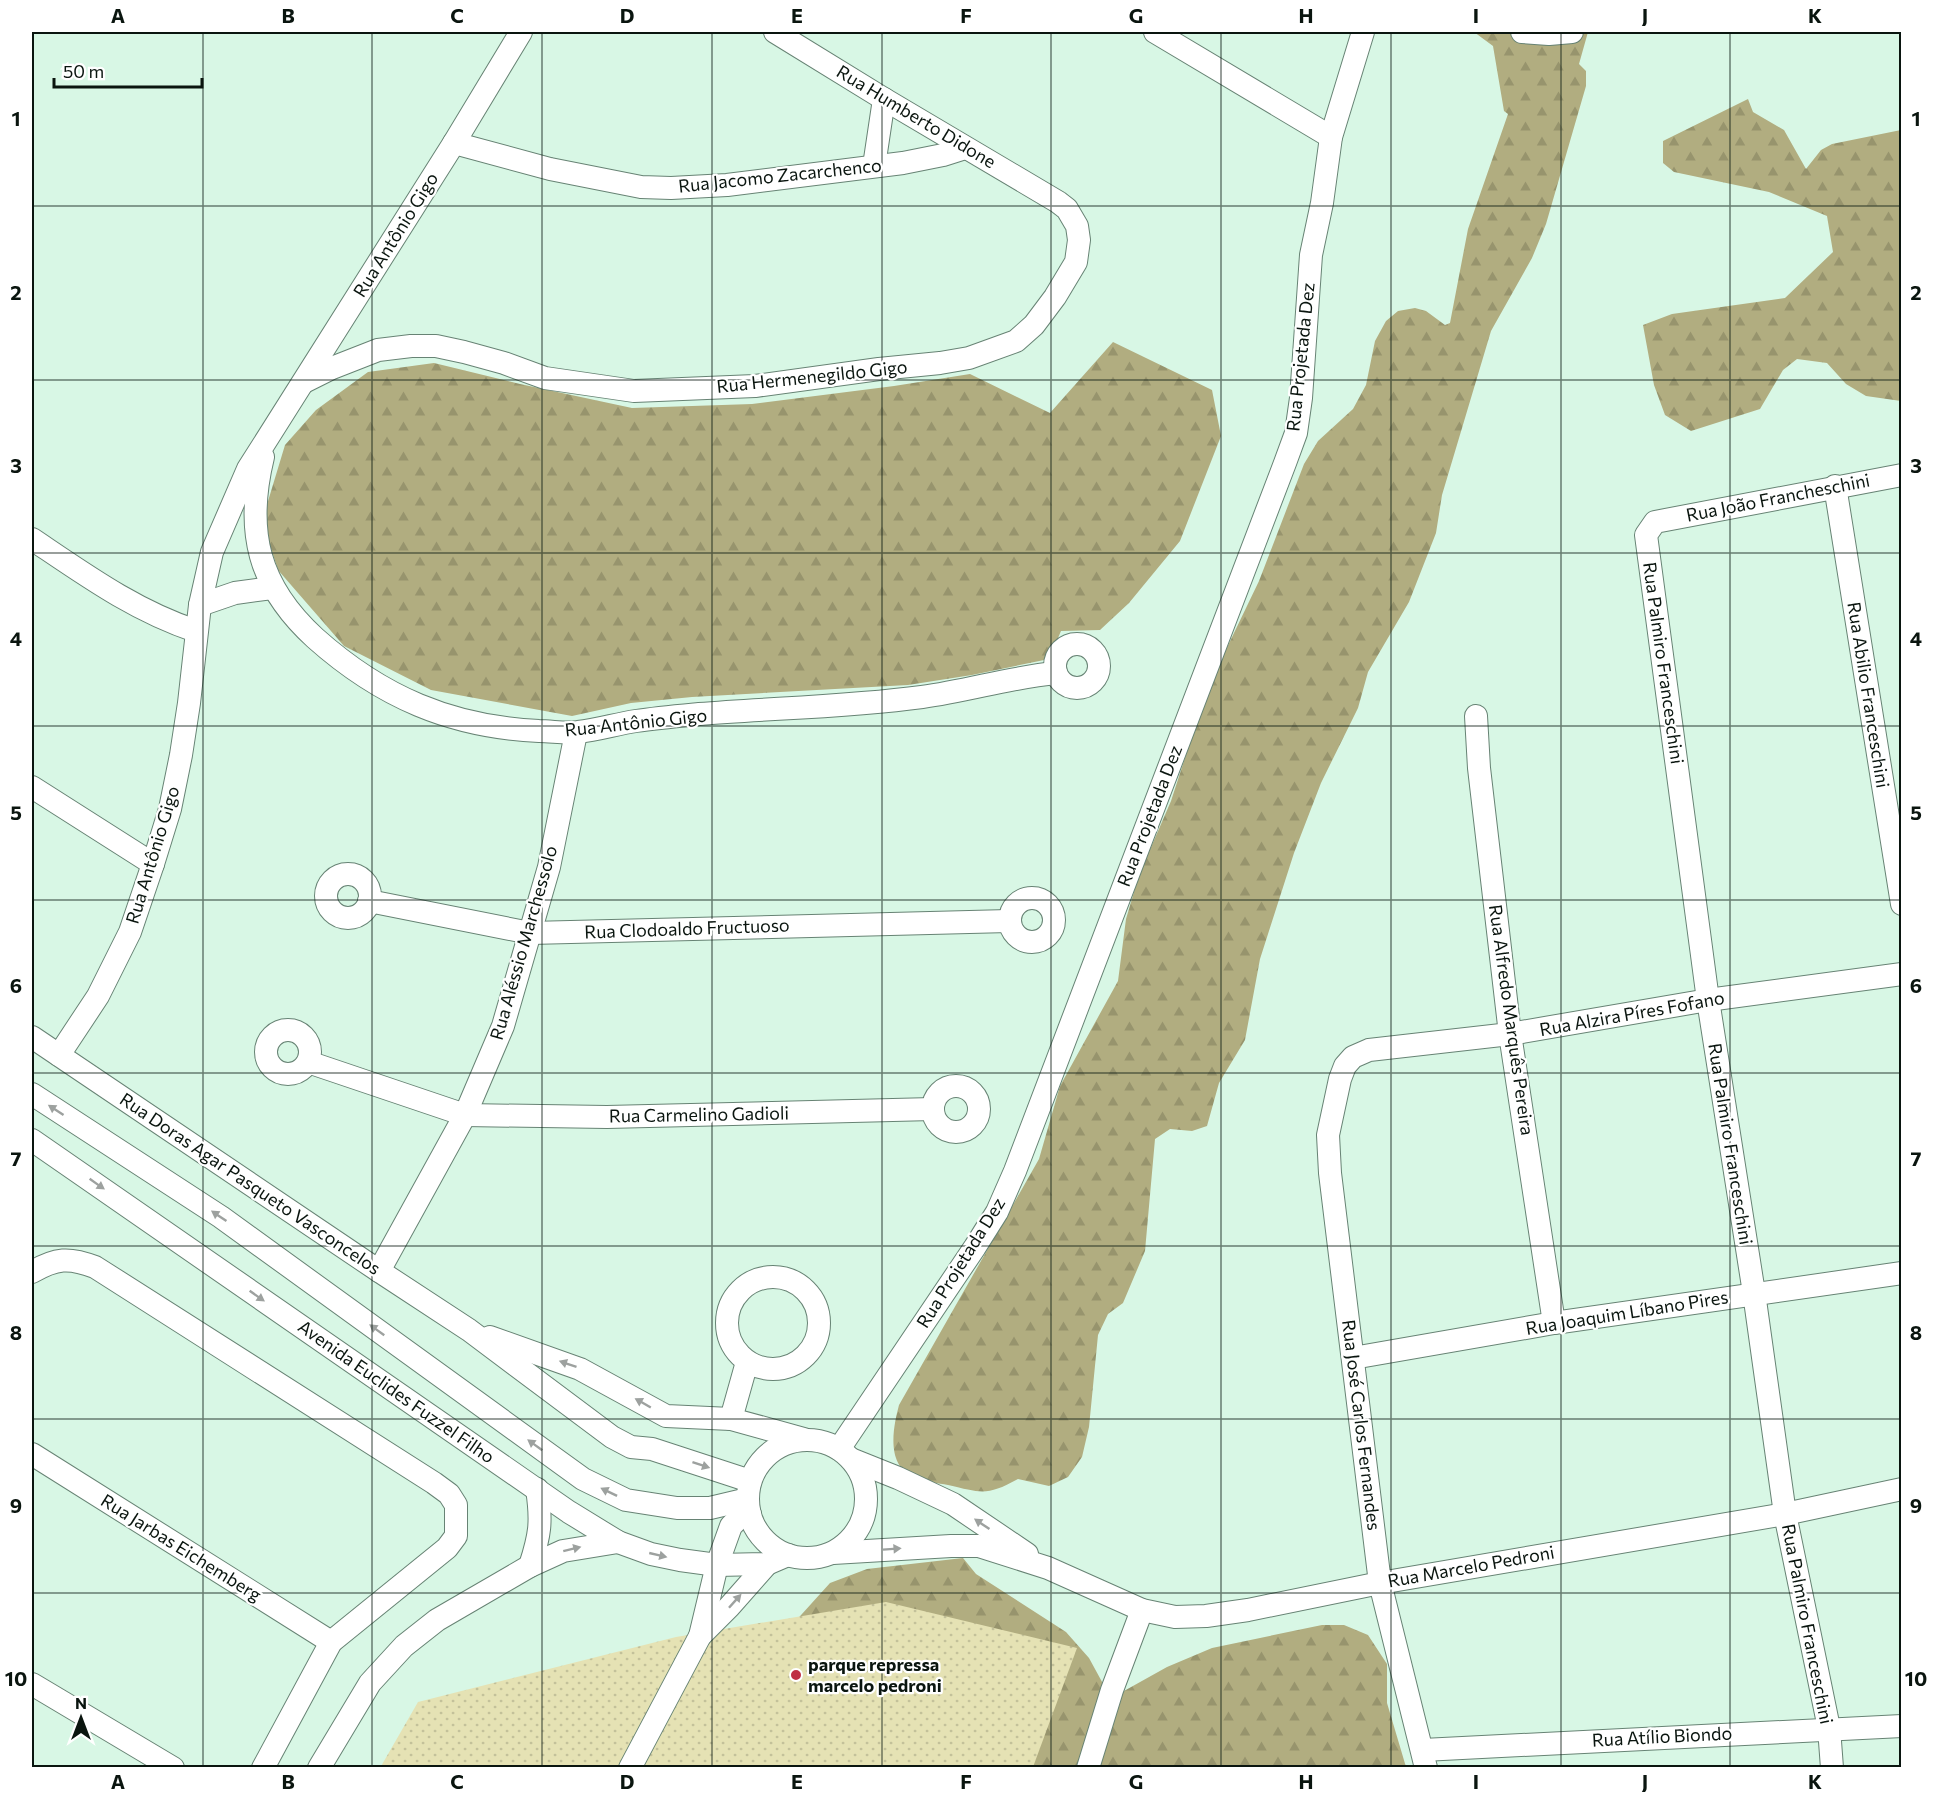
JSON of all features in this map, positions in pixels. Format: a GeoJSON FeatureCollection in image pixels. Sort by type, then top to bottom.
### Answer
{"type":"FeatureCollection","features":[{"type":"Feature","properties":{"kind":"street","name":"Rua Antônio Gigo"},"geometry":{"type":"LineString","coordinates":[[59,1055],[98,996],[109,975],[130,932],[153,864],[170,809],[181,755],[200,604],[212,552],[248,469],[454,142],[520,32]]}},
{"type":"Feature","properties":{"kind":"street","name":"Rua Humberto Didone"},"geometry":{"type":"LineString","coordinates":[[775,32],[1058,202]]}},
{"type":"Feature","properties":{"kind":"street"},"geometry":{"type":"LineString","coordinates":[[1155,32],[1330,137]]}},
{"type":"Feature","properties":{"kind":"street","name":"Rua Projetada Dez"},"geometry":{"type":"LineString","coordinates":[[846,1454],[996,1212],[1015,1171],[1296,433],[1311,255],[1322,203],[1330,137],[1363,32]]}},
{"type":"Feature","properties":{"kind":"street"},"geometry":{"type":"LineString","coordinates":[[1522,32],[1549,34],[1572,32]]}},
{"type":"Feature","properties":{"kind":"street"},"geometry":{"type":"LineString","coordinates":[[874,166],[884,99]]}},
{"type":"Feature","properties":{"kind":"street","name":"Rua Jacomo Zacarchenco"},"geometry":{"type":"LineString","coordinates":[[454,142],[550,169],[641,187],[671,188],[727,185],[924,160],[965,148]]}},
{"type":"Feature","properties":{"kind":"street","name":"Rua Hermenegildo Gigo"},"geometry":{"type":"LineString","coordinates":[[304,382],[378,350],[411,346],[435,346],[464,352],[545,378],[634,391],[755,386],[969,358],[1016,341],[1034,325],[1055,297],[1076,262],[1079,240],[1077,226],[1067,209],[1058,202]]}},
{"type":"Feature","properties":{"kind":"street","name":"Rua Antônio Gigo"},"geometry":{"type":"LineString","coordinates":[[268,436],[258,478],[255,521],[258,548],[273,588],[299,623],[341,662],[400,699],[456,719],[512,730],[576,733],[637,721],[919,698],[959,692],[1027,675],[1056,674]]}},
{"type":"Feature","properties":{"kind":"street","name":"Rua João Francheschini"},"geometry":{"type":"LineString","coordinates":[[1655,522],[1902,475]]}},
{"type":"Feature","properties":{"kind":"street","name":"Rua Abilio Franceschini"},"geometry":{"type":"LineString","coordinates":[[1835,486],[1902,904]]}},
{"type":"Feature","properties":{"kind":"street","name":"Rua Palmiro Franceschini"},"geometry":{"type":"LineString","coordinates":[[1655,522],[1646,535],[1708,1000],[1754,1293],[1785,1514],[1828,1728],[1832,1767]]}},
{"type":"Feature","properties":{"kind":"street"},"geometry":{"type":"LineString","coordinates":[[32,539],[108,590],[144,611],[196,631]]}},
{"type":"Feature","properties":{"kind":"street"},"geometry":{"type":"LineString","coordinates":[[200,604],[236,593],[273,588]]}},
{"type":"Feature","properties":{"kind":"street","name":"Rua Alfredo Marquês Pereira"},"geometry":{"type":"LineString","coordinates":[[1476,716],[1479,768],[1510,1034],[1554,1323]]}},
{"type":"Feature","properties":{"kind":"street","name":"Rua Aléssio Marchessolo"},"geometry":{"type":"LineString","coordinates":[[379,1271],[465,1115],[502,1026],[549,867],[576,733]]}},
{"type":"Feature","properties":{"kind":"street"},"geometry":{"type":"LineString","coordinates":[[32,787],[153,864]]}},
{"type":"Feature","properties":{"kind":"street","name":"Rua Clodoaldo Fructuoso"},"geometry":{"type":"LineString","coordinates":[[369,902],[530,933],[1009,921]]}},
{"type":"Feature","properties":{"kind":"street","name":"Rua Alzira Píres Fofano"},"geometry":{"type":"LineString","coordinates":[[1340,1079],[1345,1066],[1353,1057],[1369,1050],[1510,1034],[1708,1000],[1902,974]]}},
{"type":"Feature","properties":{"kind":"street","name":"Rua Doras Agar Pasqueto Vasconcelos"},"geometry":{"type":"LineString","coordinates":[[32,1037],[469,1330],[603,1431],[631,1447],[652,1449],[749,1498]]}},
{"type":"Feature","properties":{"kind":"street","name":"Rua Carmelino Gadioli"},"geometry":{"type":"LineString","coordinates":[[308,1062],[465,1115],[618,1117],[933,1109]]}},
{"type":"Feature","properties":{"kind":"street","name":"Rua José Carlos Fernandes"},"geometry":{"type":"LineString","coordinates":[[1340,1079],[1328,1135],[1330,1173],[1380,1582],[1425,1759]]}},
{"type":"Feature","properties":{"kind":"street","name":"Avenida Euclides Fuzzel Filho"},"geometry":{"type":"LineString","coordinates":[[32,1094],[221,1217],[583,1479],[626,1500],[676,1508],[710,1508],[749,1498]]}},
{"type":"Feature","properties":{"kind":"street","name":"Avenida Euclides Fuzzel Filho"},"geometry":{"type":"LineString","coordinates":[[32,1140],[537,1490],[618,1542],[651,1554],[717,1565],[777,1559]]}},
{"type":"Feature","properties":{"kind":"street"},"geometry":{"type":"LineString","coordinates":[[32,1272],[47,1263],[62,1260],[78,1261],[95,1267],[449,1494],[456,1505],[456,1536],[447,1548],[331,1642],[263,1767]]}},
{"type":"Feature","properties":{"kind":"street","name":"Rua Joaquim Líbano Pires"},"geometry":{"type":"LineString","coordinates":[[1353,1358],[1554,1323],[1902,1273]]}},
{"type":"Feature","properties":{"kind":"street"},"geometry":{"type":"LineString","coordinates":[[764,1278],[778,1278],[792,1282],[804,1290],[813,1301],[818,1315],[819,1329],[806,1355],[793,1364],[778,1369],[762,1368],[747,1362],[735,1351],[728,1336],[726,1321],[730,1305],[739,1292],[750,1283],[764,1278]]}},
{"type":"Feature","properties":{"kind":"street","name":"Rua Doras Agar Pasqueto Vasconcelos"},"geometry":{"type":"LineString","coordinates":[[469,1330],[580,1369],[666,1416],[731,1419],[804,1439]]}},
{"type":"Feature","properties":{"kind":"street"},"geometry":{"type":"LineString","coordinates":[[731,1419],[747,1362]]}},
{"type":"Feature","properties":{"kind":"street"},"geometry":{"type":"LineString","coordinates":[[652,1449],[666,1416]]}},
{"type":"Feature","properties":{"kind":"street"},"geometry":{"type":"LineString","coordinates":[[630,1767],[700,1636],[717,1565],[731,1526],[739,1518],[749,1498],[758,1465],[771,1452],[787,1443],[804,1439],[823,1441],[846,1454],[862,1476],[867,1493],[866,1511],[860,1528],[848,1542],[833,1552],[816,1558],[777,1559],[700,1636]]}},
{"type":"Feature","properties":{"kind":"street","name":"Rua Jarbas Eichemberg"},"geometry":{"type":"LineString","coordinates":[[32,1454],[331,1642]]}},
{"type":"Feature","properties":{"kind":"street","name":"Rua Marcelo Pedroni"},"geometry":{"type":"LineString","coordinates":[[846,1454],[953,1504],[1048,1568]]}},
{"type":"Feature","properties":{"kind":"street","name":"Rua Marcelo Pedroni"},"geometry":{"type":"LineString","coordinates":[[833,1552],[979,1546],[1048,1568],[1142,1610],[1175,1617],[1206,1616],[1248,1610],[1380,1582],[1785,1514],[1902,1489]]}},
{"type":"Feature","properties":{"kind":"street"},"geometry":{"type":"LineString","coordinates":[[530,1566],[540,1533],[541,1516],[537,1490]]}},
{"type":"Feature","properties":{"kind":"street"},"geometry":{"type":"LineString","coordinates":[[749,1498],[759,1533],[771,1546],[777,1559]]}},
{"type":"Feature","properties":{"kind":"street"},"geometry":{"type":"LineString","coordinates":[[319,1767],[370,1683],[404,1646],[437,1620],[530,1566],[563,1551],[618,1542]]}},
{"type":"Feature","properties":{"kind":"street"},"geometry":{"type":"LineString","coordinates":[[1089,1767],[1112,1690],[1142,1610]]}},
{"type":"Feature","properties":{"kind":"street"},"geometry":{"type":"LineString","coordinates":[[32,1684],[173,1767]]}},
{"type":"Feature","properties":{"kind":"street","name":"Rua Atílio Biondo"},"geometry":{"type":"LineString","coordinates":[[1425,1759],[1828,1728],[1902,1726]]}},
{"type":"Feature","properties":{"kind":"green space"},"geometry":{"type":"Polygon","coordinates":[[[1474,32],[1588,32],[1579,64],[1586,71],[1586,86],[1546,224],[1532,258],[1491,331],[1442,495],[1436,533],[1409,602],[1368,672],[1358,708],[1321,783],[1294,853],[1260,959],[1245,1040],[1219,1083],[1207,1126],[1192,1131],[1170,1129],[1155,1139],[1145,1251],[1123,1303],[1108,1314],[1098,1335],[1089,1427],[1082,1457],[1068,1477],[1049,1486],[1018,1479],[999,1488],[984,1491],[969,1490],[916,1478],[906,1473],[895,1456],[894,1435],[899,1405],[1039,1159],[1060,1086],[1118,981],[1126,919],[1139,875],[1171,801],[1208,687],[1259,581],[1304,464],[1318,441],[1353,409],[1366,385],[1375,341],[1386,321],[1398,311],[1415,308],[1426,311],[1445,325],[1450,323],[1468,229],[1508,114],[1504,111],[1493,46],[1474,32]]]}},
{"type":"Feature","properties":{"kind":"green space"},"geometry":{"type":"Polygon","coordinates":[[[1748,99],[1753,112],[1784,130],[1806,169],[1821,150],[1832,144],[1901,130],[1901,401],[1866,396],[1846,384],[1827,363],[1797,359],[1783,370],[1760,409],[1691,431],[1665,415],[1654,385],[1643,325],[1672,314],[1785,298],[1833,252],[1827,216],[1769,192],[1674,172],[1663,163],[1663,141],[1748,99]]]}},
{"type":"Feature","properties":{"kind":"green space"},"geometry":{"type":"Polygon","coordinates":[[[1113,342],[1212,390],[1221,436],[1180,541],[1129,603],[1100,630],[1061,631],[1049,659],[908,685],[692,697],[631,703],[572,716],[431,690],[344,646],[278,570],[262,521],[285,445],[316,410],[368,372],[434,363],[632,408],[752,404],[970,374],[1050,413],[1113,342]]]}},
{"type":"Feature","properties":{"kind":"green space"},"geometry":{"type":"Polygon","coordinates":[[[963,1558],[976,1574],[1066,1632],[1089,1658],[1107,1691],[1115,1696],[1167,1667],[1212,1648],[1322,1625],[1344,1625],[1368,1635],[1387,1664],[1387,1703],[1406,1767],[651,1768],[773,1646],[830,1583],[867,1569],[963,1558]]]}},
{"type":"Feature","properties":{"kind":"shaded area","name":"parque repressa marcelo pedroni"},"geometry":{"type":"Polygon","coordinates":[[[886,1602],[1077,1648],[1033,1767],[380,1768],[418,1702],[676,1637],[886,1602]]]}},
{"type":"Feature","properties":{"kind":"place","name":"parque repressa marcelo pedroni"},"geometry":{"type":"Point","coordinates":[796,1675]}}]}
